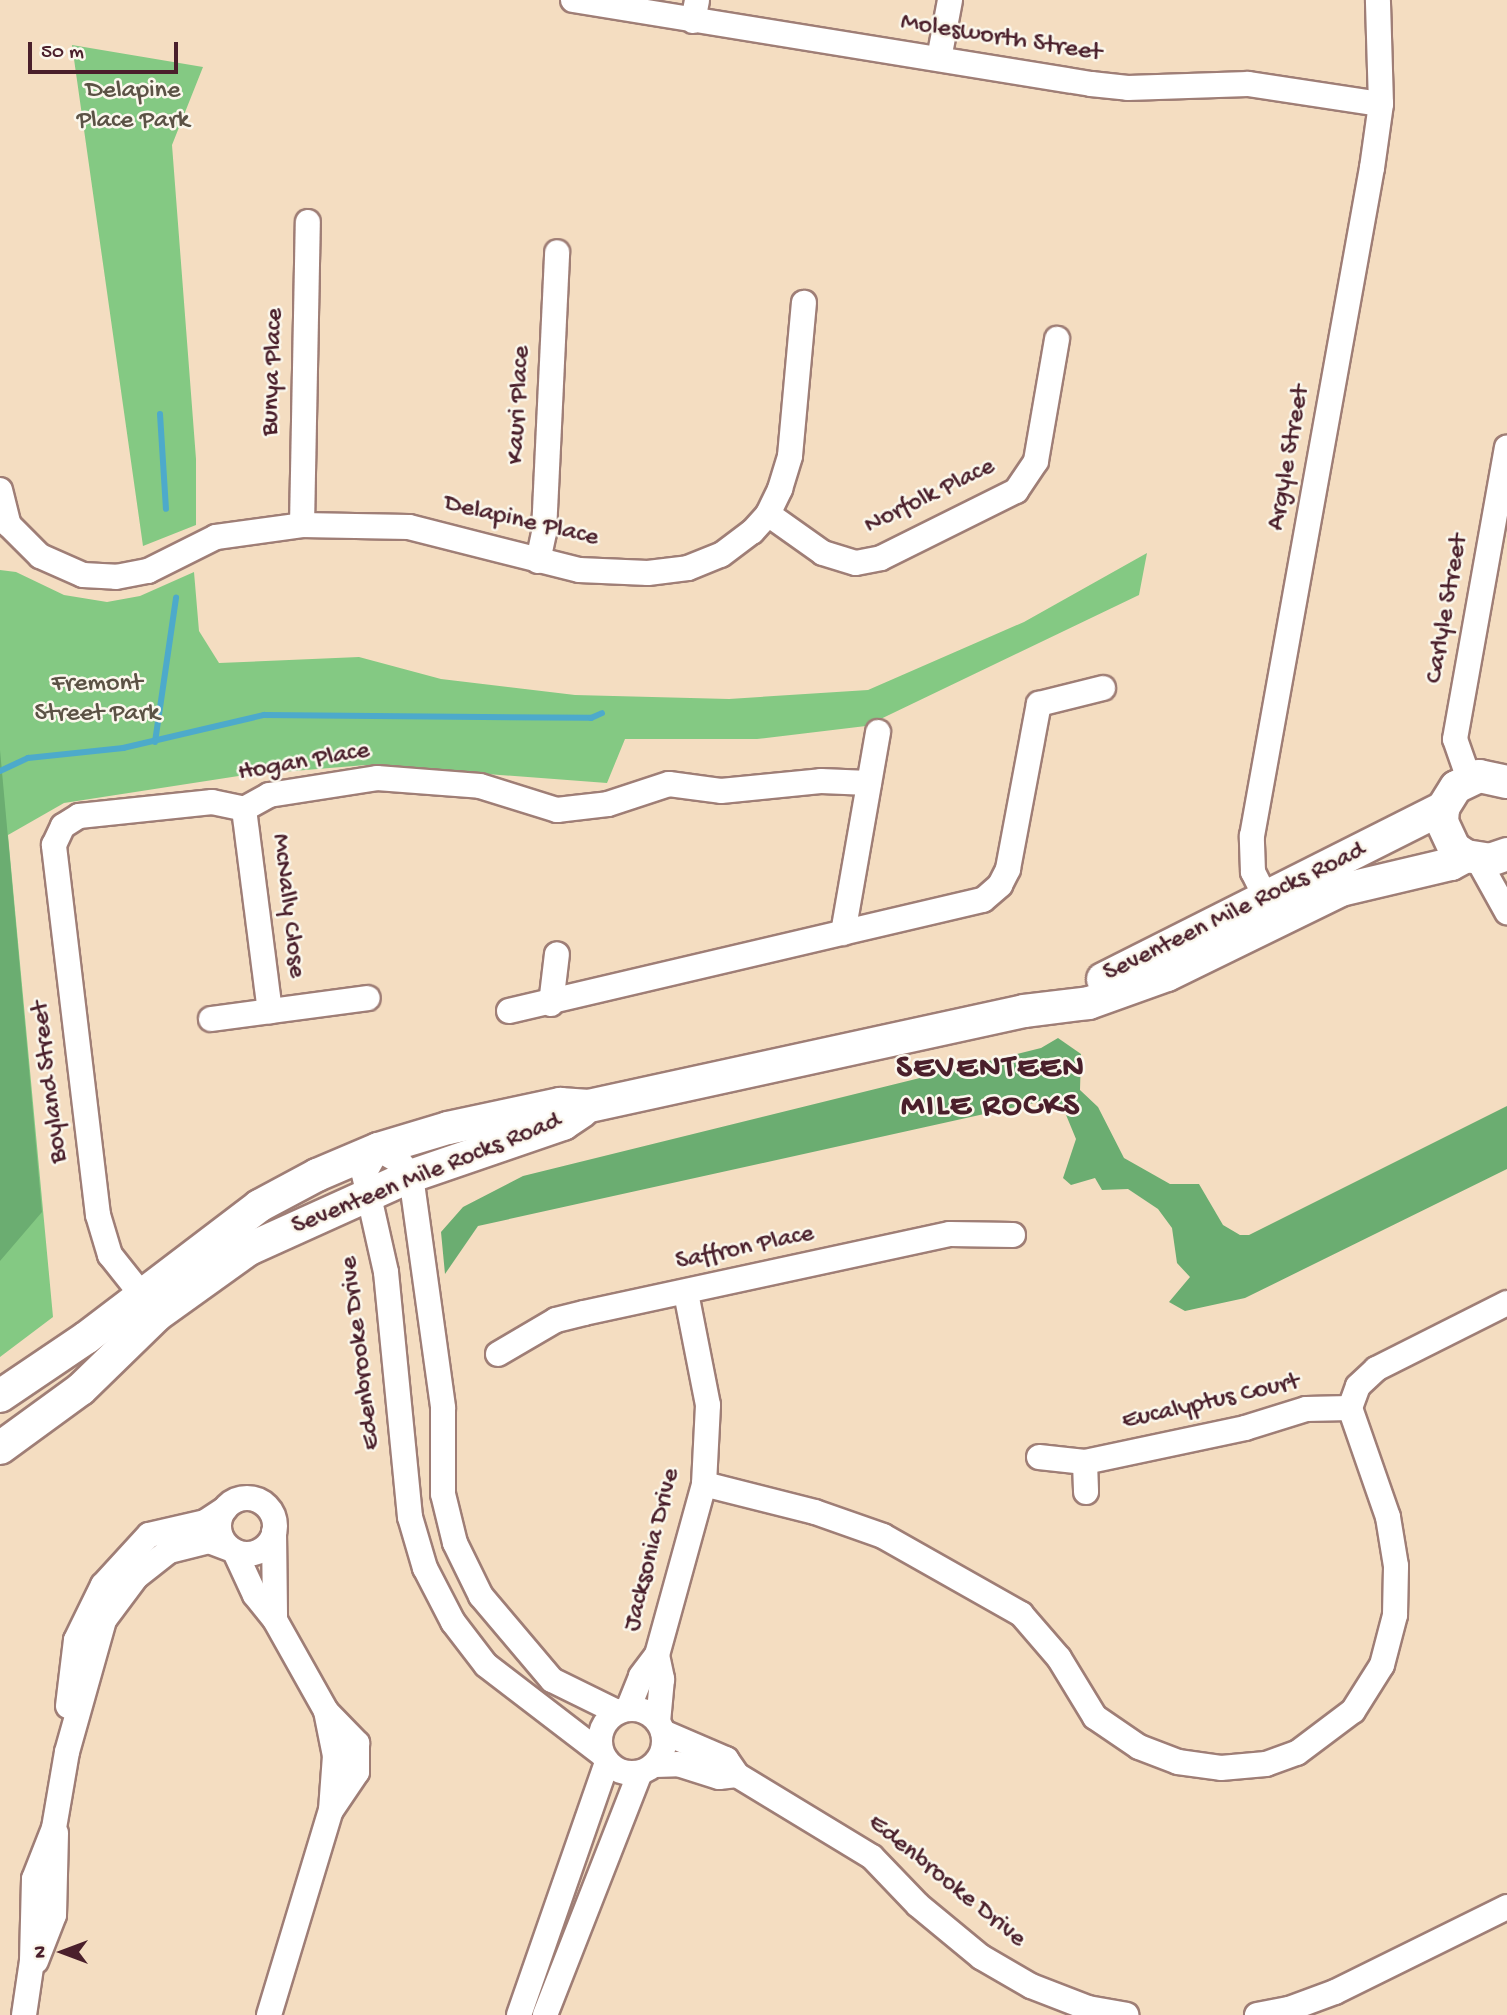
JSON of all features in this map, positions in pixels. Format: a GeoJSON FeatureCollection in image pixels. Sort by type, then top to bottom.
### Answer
{"type":"FeatureCollection","features":[{"type":"Feature","properties":{"kind":"main road"},"geometry":{"type":"LineString","coordinates":[[1484,857],[1447,836],[1443,808],[1456,787],[1469,779],[1493,777],[1507,782]]}},
{"type":"Feature","properties":{"kind":"main road","name":"Seventeen Mile Rocks Road"},"geometry":{"type":"LineString","coordinates":[[1272,909],[1443,808]]}},
{"type":"Feature","properties":{"kind":"main road","name":"Seventeen Mile Rocks Road"},"geometry":{"type":"LineString","coordinates":[[0,1448],[81,1388],[149,1304],[260,1206],[317,1175],[378,1149],[448,1128],[560,1104],[589,1106],[1024,1011],[1272,909],[1484,857]]}},
{"type":"Feature","properties":{"kind":"main road","name":"Seventeen Mile Rocks Road"},"geometry":{"type":"LineString","coordinates":[[0,1396],[149,1304],[249,1250],[411,1176],[563,1124],[589,1106]]}},
{"type":"Feature","properties":{"kind":"street","name":"Molesworth Street"},"geometry":{"type":"LineString","coordinates":[[573,0],[695,10],[939,59],[1128,88],[1248,84],[1381,104]]}},
{"type":"Feature","properties":{"kind":"street"},"geometry":{"type":"LineString","coordinates":[[939,59],[950,0]]}},
{"type":"Feature","properties":{"kind":"street","name":"Argyle Street"},"geometry":{"type":"LineString","coordinates":[[1272,909],[1253,872],[1252,836],[1381,104],[1378,0]]}},
{"type":"Feature","properties":{"kind":"street","name":"Bunya Place"},"geometry":{"type":"LineString","coordinates":[[302,525],[307,222]]}},
{"type":"Feature","properties":{"kind":"street","name":"Kauri Place"},"geometry":{"type":"LineString","coordinates":[[538,561],[544,532],[556,252]]}},
{"type":"Feature","properties":{"kind":"street","name":"Delapine Place"},"geometry":{"type":"LineString","coordinates":[[0,490],[9,525],[40,556],[65,570],[116,578],[148,571],[216,537],[302,525],[409,527],[579,570],[648,573],[688,568],[721,555],[768,514],[790,456],[804,303]]}},
{"type":"Feature","properties":{"kind":"street","name":"Norfolk Place"},"geometry":{"type":"LineString","coordinates":[[768,514],[823,552],[856,563],[881,558],[1016,491],[1036,461],[1057,339]]}},
{"type":"Feature","properties":{"kind":"street","name":"Carlyle Street"},"geometry":{"type":"LineString","coordinates":[[1469,779],[1455,740],[1507,448]]}},
{"type":"Feature","properties":{"kind":"street"},"geometry":{"type":"LineString","coordinates":[[509,1011],[551,1004],[983,900],[1000,885],[1008,869],[1039,704],[1103,688]]}},
{"type":"Feature","properties":{"kind":"street"},"geometry":{"type":"LineString","coordinates":[[843,933],[878,732]]}},
{"type":"Feature","properties":{"kind":"street","name":"Hogan Place"},"geometry":{"type":"LineString","coordinates":[[63,826],[79,816],[212,802],[244,809],[269,795],[377,778],[480,786],[556,810],[608,804],[669,784],[721,791],[821,781],[869,783]]}},
{"type":"Feature","properties":{"kind":"street","name":"McNally Close"},"geometry":{"type":"LineString","coordinates":[[244,809],[270,1011]]}},
{"type":"Feature","properties":{"kind":"street","name":"Boyland Street"},"geometry":{"type":"LineString","coordinates":[[63,826],[54,845],[98,1215],[110,1255],[149,1304]]}},
{"type":"Feature","properties":{"kind":"street"},"geometry":{"type":"LineString","coordinates":[[1484,857],[1507,912]]}},
{"type":"Feature","properties":{"kind":"street"},"geometry":{"type":"LineString","coordinates":[[551,1004],[557,954]]}},
{"type":"Feature","properties":{"kind":"street","name":"McNally Close"},"geometry":{"type":"LineString","coordinates":[[211,1018],[368,998]]}},
{"type":"Feature","properties":{"kind":"street"},"geometry":{"type":"LineString","coordinates":[[378,1149],[399,1161],[411,1176],[443,1408],[443,1494],[455,1543],[481,1596],[552,1680],[622,1711],[640,1709],[661,1727],[663,1750],[647,1769],[545,2015]]}},
{"type":"Feature","properties":{"kind":"street","name":"Edenbrooke Drive"},"geometry":{"type":"LineString","coordinates":[[378,1149],[364,1174],[386,1272],[410,1517],[425,1568],[453,1622],[486,1665],[605,1758]]}},
{"type":"Feature","properties":{"kind":"street","name":"Saffron Place"},"geometry":{"type":"LineString","coordinates":[[498,1354],[556,1320],[950,1234],[1013,1236]]}},
{"type":"Feature","properties":{"kind":"street","name":"Jacksonia Drive"},"geometry":{"type":"LineString","coordinates":[[622,1711],[641,1676],[657,1655],[704,1484],[708,1405],[686,1293]]}},
{"type":"Feature","properties":{"kind":"street"},"geometry":{"type":"LineString","coordinates":[[704,1484],[815,1511],[883,1536],[1021,1614],[1059,1658],[1095,1717],[1139,1747],[1178,1762],[1221,1768],[1266,1763],[1297,1753],[1353,1711],[1382,1665],[1392,1628],[1396,1566],[1388,1517],[1350,1408],[1358,1386],[1376,1369],[1507,1303]]}},
{"type":"Feature","properties":{"kind":"street","name":"Eucalyptus Court"},"geometry":{"type":"LineString","coordinates":[[1039,1457],[1085,1462],[1245,1428],[1306,1409],[1350,1408]]}},
{"type":"Feature","properties":{"kind":"street"},"geometry":{"type":"LineString","coordinates":[[1085,1462],[1086,1492]]}},
{"type":"Feature","properties":{"kind":"street"},"geometry":{"type":"LineString","coordinates":[[24,2015],[31,1975],[33,1885],[56,1820],[67,1752],[76,1640],[97,1593],[149,1535],[205,1522],[244,1499],[261,1502],[272,1515],[275,1620]]}},
{"type":"Feature","properties":{"kind":"street"},"geometry":{"type":"LineString","coordinates":[[225,1509],[219,1529],[233,1550],[255,1595],[275,1620],[326,1711],[335,1756],[331,1810],[269,2015]]}},
{"type":"Feature","properties":{"kind":"street"},"geometry":{"type":"LineString","coordinates":[[67,1752],[101,1627],[136,1577],[159,1558],[188,1543],[213,1541],[233,1550],[260,1551],[274,1532]]}},
{"type":"Feature","properties":{"kind":"street","name":"Jacksonia Drive"},"geometry":{"type":"LineString","coordinates":[[657,1655],[662,1679],[661,1727]]}},
{"type":"Feature","properties":{"kind":"street"},"geometry":{"type":"LineString","coordinates":[[519,2015],[605,1758],[600,1735],[622,1711]]}},
{"type":"Feature","properties":{"kind":"street","name":"Edenbrooke Drive"},"geometry":{"type":"LineString","coordinates":[[661,1727],[726,1759],[737,1774],[872,1857],[918,1905],[981,1957],[1031,1986],[1088,2008],[1126,2015]]}},
{"type":"Feature","properties":{"kind":"street"},"geometry":{"type":"LineString","coordinates":[[605,1758],[622,1772],[647,1769]]}},
{"type":"Feature","properties":{"kind":"street","name":"Edenbrooke Drive"},"geometry":{"type":"LineString","coordinates":[[647,1769],[678,1764],[719,1777],[737,1774]]}},
{"type":"Feature","properties":{"kind":"street"},"geometry":{"type":"LineString","coordinates":[[1257,2015],[1289,2009],[1335,1992],[1507,1907]]}},
{"type":"Feature","properties":{"kind":"green space","name":"Delapine Place Park"},"geometry":{"type":"Polygon","coordinates":[[[72,45],[203,67],[172,145],[196,459],[196,525],[143,546],[72,45]]]}},
{"type":"Feature","properties":{"kind":"green space","name":"Fremont Street Park"},"geometry":{"type":"Polygon","coordinates":[[[1147,553],[1139,595],[866,726],[757,739],[625,739],[607,783],[366,765],[245,775],[64,803],[8,835],[53,1317],[0,1357],[0,570],[16,572],[64,595],[107,602],[140,596],[194,572],[199,631],[219,663],[359,657],[441,679],[575,695],[729,699],[868,690],[1024,622],[1147,553]]]}},
{"type":"Feature","properties":{"kind":"green space"},"geometry":{"type":"Polygon","coordinates":[[[0,750],[42,1212],[0,1261],[0,750]]]}},
{"type":"Feature","properties":{"kind":"green space"},"geometry":{"type":"Polygon","coordinates":[[[1058,1038],[1081,1054],[1080,1090],[1098,1107],[1124,1158],[1170,1184],[1199,1184],[1223,1225],[1240,1235],[1249,1235],[1507,1106],[1507,1169],[1245,1298],[1185,1311],[1169,1302],[1190,1277],[1177,1263],[1172,1228],[1158,1209],[1128,1189],[1102,1190],[1095,1178],[1071,1185],[1063,1178],[1076,1139],[1064,1110],[1043,1101],[478,1226],[445,1274],[441,1232],[463,1207],[523,1176],[1041,1048],[1058,1038]]]}},
{"type":"Feature","properties":{"kind":"waterway"},"geometry":{"type":"LineString","coordinates":[[160,414],[166,509]]}},
{"type":"Feature","properties":{"kind":"waterway"},"geometry":{"type":"LineString","coordinates":[[155,742],[176,598]]}},
{"type":"Feature","properties":{"kind":"waterway"},"geometry":{"type":"LineString","coordinates":[[0,771],[28,758],[123,748],[264,715],[591,718],[602,713]]}},
{"type":"Feature","properties":{"kind":"district","name":"SEVENTEEN MILE ROCKS"},"geometry":{"type":"Point","coordinates":[991,1089]}}]}
